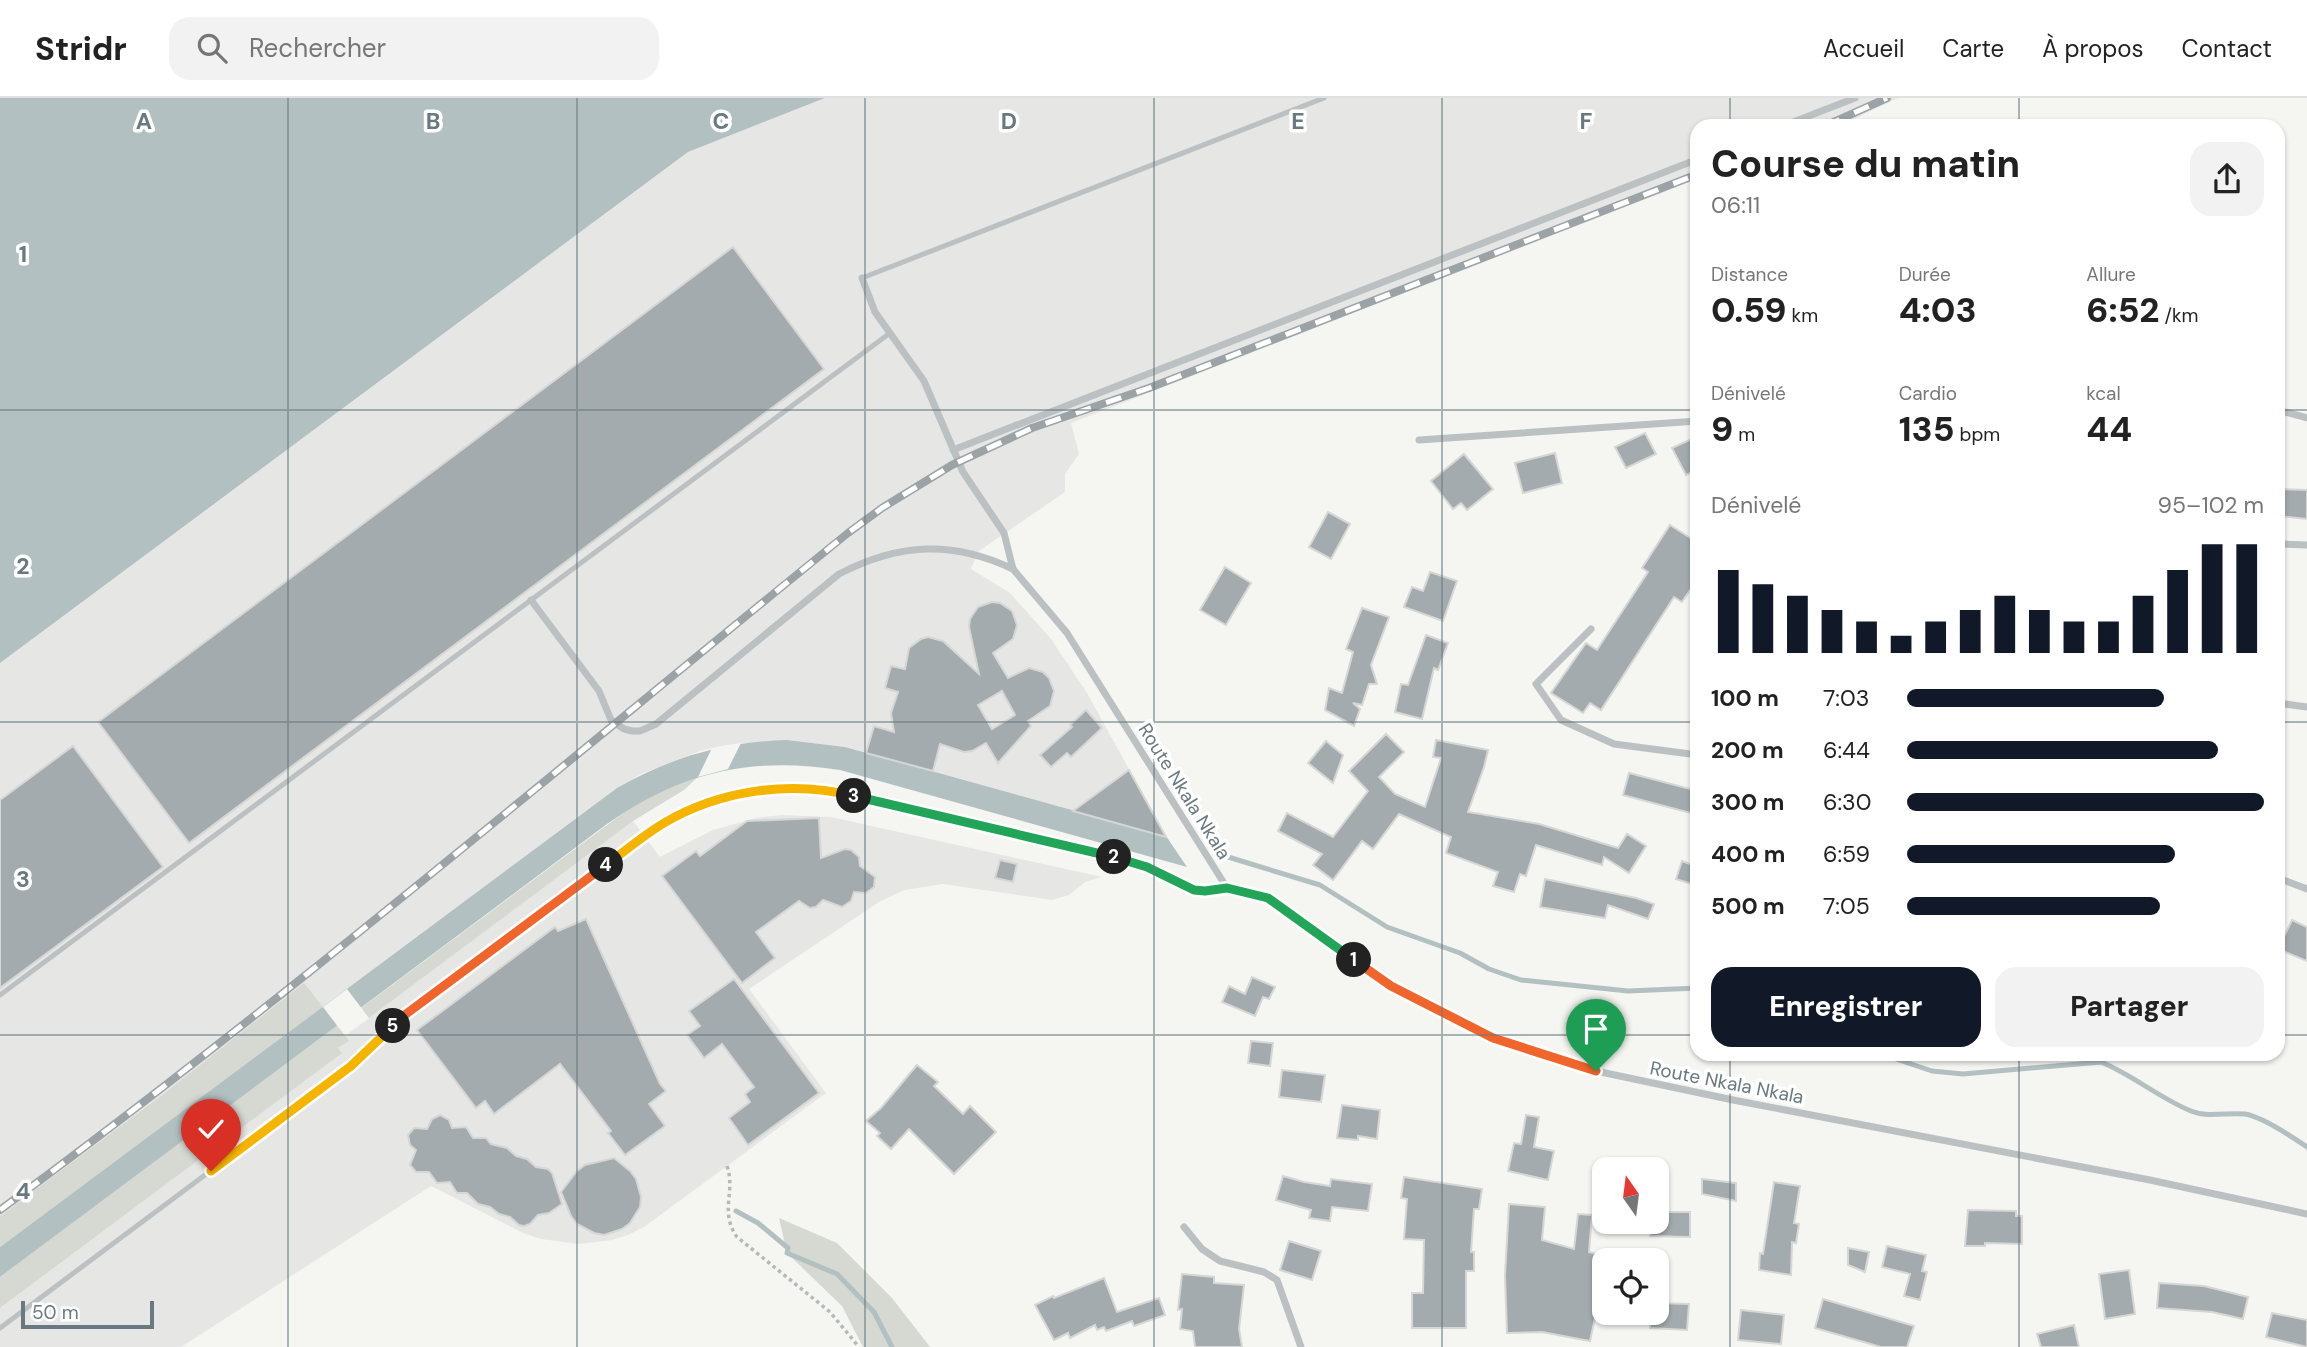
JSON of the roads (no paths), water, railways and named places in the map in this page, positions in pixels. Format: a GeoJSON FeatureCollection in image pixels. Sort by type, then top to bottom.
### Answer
{"type":"FeatureCollection","features":[{"type":"Feature","properties":{"kind":"street"},"geometry":{"type":"LineString","coordinates":[[1801,119],[1854,98]]}},
{"type":"Feature","properties":{"kind":"street"},"geometry":{"type":"LineString","coordinates":[[954,450],[1690,162]]}},
{"type":"Feature","properties":{"kind":"street"},"geometry":{"type":"LineString","coordinates":[[862,278],[875,312],[924,381],[963,472],[1004,533],[1013,569]]}},
{"type":"Feature","properties":{"kind":"street"},"geometry":{"type":"LineString","coordinates":[[2285,412],[2307,418]]}},
{"type":"Feature","properties":{"kind":"street"},"geometry":{"type":"LineString","coordinates":[[1419,440],[1690,422]]}},
{"type":"Feature","properties":{"kind":"street"},"geometry":{"type":"LineString","coordinates":[[2285,544],[2307,545]]}},
{"type":"Feature","properties":{"kind":"street"},"geometry":{"type":"LineString","coordinates":[[531,600],[599,691],[611,720],[624,729],[640,731],[656,724],[839,574],[857,565],[895,552],[935,548],[975,554],[1013,569]]}},
{"type":"Feature","properties":{"kind":"street","name":"Route Nkala Nkala"},"geometry":{"type":"LineString","coordinates":[[1013,569],[1067,632],[1227,888],[1268,898],[1391,986],[1482,1032],[1596,1071],[2150,1180],[2307,1214]]}},
{"type":"Feature","properties":{"kind":"street"},"geometry":{"type":"LineString","coordinates":[[1591,629],[1536,684],[1561,720],[1614,744],[1690,754]]}},
{"type":"Feature","properties":{"kind":"street"},"geometry":{"type":"LineString","coordinates":[[2285,704],[2307,707]]}},
{"type":"Feature","properties":{"kind":"street"},"geometry":{"type":"LineString","coordinates":[[645,836],[683,813],[725,798],[752,792],[807,788],[835,791],[1127,860],[1194,890],[1227,888]]}},
{"type":"Feature","properties":{"kind":"street"},"geometry":{"type":"LineString","coordinates":[[2285,880],[2307,889]]}},
{"type":"Feature","properties":{"kind":"street"},"geometry":{"type":"LineString","coordinates":[[1184,1227],[1202,1249],[1220,1261],[1264,1272],[1277,1280],[1301,1347]]}},
{"type":"Feature","properties":{"kind":"lane"},"geometry":{"type":"LineString","coordinates":[[862,278],[1324,98]]}},
{"type":"Feature","properties":{"kind":"lane"},"geometry":{"type":"LineString","coordinates":[[0,995],[890,333]]}},
{"type":"Feature","properties":{"kind":"lane"},"geometry":{"type":"LineString","coordinates":[[0,1328],[351,1066],[406,1014],[645,836]]}},
{"type":"Feature","properties":{"kind":"waterway"},"geometry":{"type":"LineString","coordinates":[[1215,853],[1320,885],[1387,927],[1460,953],[1489,969],[1521,980],[1628,991],[1690,988]]}},
{"type":"Feature","properties":{"kind":"waterway"},"geometry":{"type":"LineString","coordinates":[[1902,1061],[1932,1071],[1963,1074],[2101,1062],[2191,1111],[2252,1116],[2307,1147]]}},
{"type":"Feature","properties":{"kind":"waterway"},"geometry":{"type":"LineString","coordinates":[[736,1211],[758,1223],[788,1248],[787,1253],[837,1274],[874,1312],[892,1347]]}},
{"type":"Feature","properties":{"kind":"railway"},"geometry":{"type":"LineString","coordinates":[[1840,119],[1887,98]]}},
{"type":"Feature","properties":{"kind":"railway"},"geometry":{"type":"LineString","coordinates":[[0,1210],[109,1129],[322,962],[848,533],[882,508],[952,465],[1032,428],[1149,388],[1690,177]]}}]}
